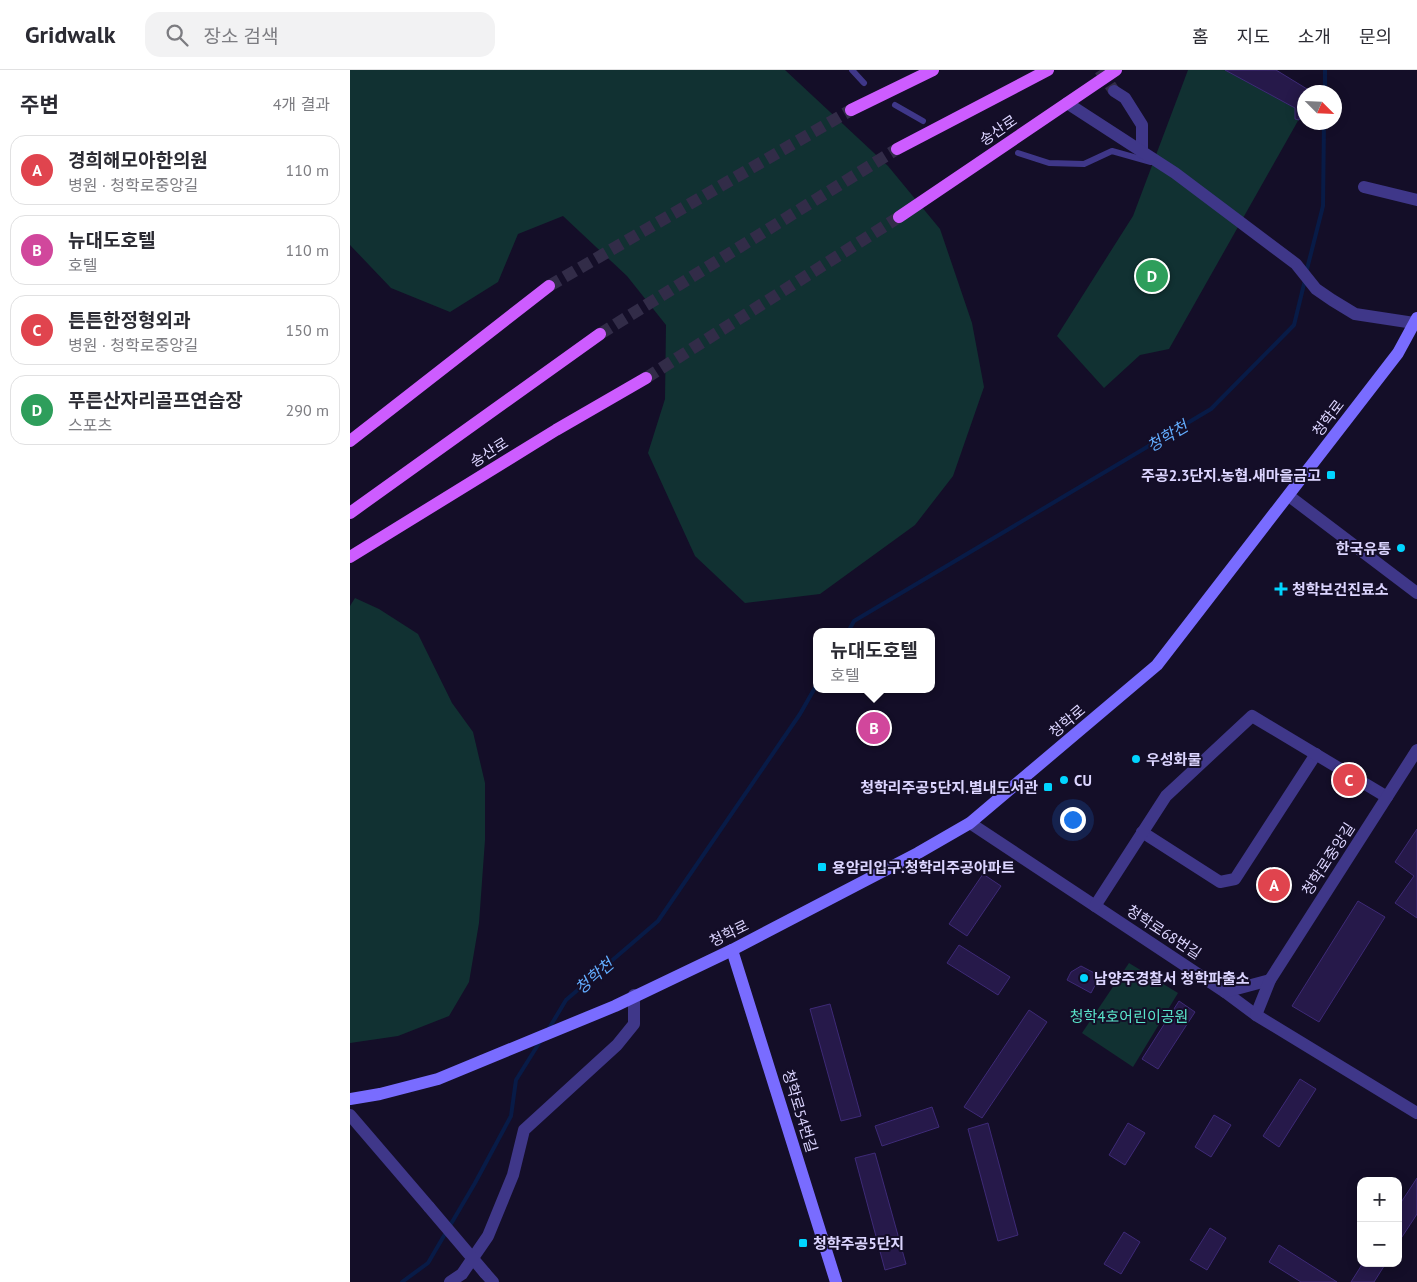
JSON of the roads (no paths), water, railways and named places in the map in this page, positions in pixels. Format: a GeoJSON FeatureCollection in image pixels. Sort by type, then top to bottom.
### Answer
{"type":"FeatureCollection","features":[{"type":"Feature","properties":{"kind":"main road"},"geometry":{"type":"LineString","coordinates":[[851,110],[932,70]]}},
{"type":"Feature","properties":{"kind":"main road","name":"송산로"},"geometry":{"type":"LineString","coordinates":[[896,149],[1048,70]]}},
{"type":"Feature","properties":{"kind":"main road","name":"송산로"},"geometry":{"type":"LineString","coordinates":[[899,217],[1116,70]]}},
{"type":"Feature","properties":{"kind":"main road"},"geometry":{"type":"LineString","coordinates":[[350,441],[549,286]]}},
{"type":"Feature","properties":{"kind":"main road","name":"송산로"},"geometry":{"type":"LineString","coordinates":[[350,513],[600,334]]}},
{"type":"Feature","properties":{"kind":"main road","name":"송산로"},"geometry":{"type":"LineString","coordinates":[[350,557],[556,430],[646,378]]}},
{"type":"Feature","properties":{"kind":"street"},"geometry":{"type":"LineString","coordinates":[[1114,91],[1125,98],[1142,125],[1142,153]]}},
{"type":"Feature","properties":{"kind":"street"},"geometry":{"type":"LineString","coordinates":[[1067,103],[1142,153],[1162,164],[1296,264],[1316,289],[1355,314],[1416,321]]}},
{"type":"Feature","properties":{"kind":"street"},"geometry":{"type":"LineString","coordinates":[[1364,187],[1417,200]]}},
{"type":"Feature","properties":{"kind":"street","name":"청학로"},"geometry":{"type":"LineString","coordinates":[[350,1099],[380,1094],[438,1079],[615,1006],[634,995],[732,950],[918,853],[970,823],[1157,665],[1398,353],[1416,321]]}},
{"type":"Feature","properties":{"kind":"street"},"geometry":{"type":"LineString","coordinates":[[1289,496],[1417,593]]}},
{"type":"Feature","properties":{"kind":"street"},"geometry":{"type":"LineString","coordinates":[[1095,906],[1166,796],[1252,716],[1387,797]]}},
{"type":"Feature","properties":{"kind":"street","name":"청학로중앙길"},"geometry":{"type":"LineString","coordinates":[[1256,1015],[1270,980],[1417,750]]}},
{"type":"Feature","properties":{"kind":"street"},"geometry":{"type":"LineString","coordinates":[[1142,832],[1220,882],[1235,879],[1316,754]]}},
{"type":"Feature","properties":{"kind":"street","name":"청학로68번길"},"geometry":{"type":"LineString","coordinates":[[970,823],[1225,992],[1256,1015],[1417,1114]]}},
{"type":"Feature","properties":{"kind":"street","name":"청학로54번길"},"geometry":{"type":"LineString","coordinates":[[732,950],[836,1282]]}},
{"type":"Feature","properties":{"kind":"street"},"geometry":{"type":"LineString","coordinates":[[1225,992],[1270,980]]}},
{"type":"Feature","properties":{"kind":"street"},"geometry":{"type":"LineString","coordinates":[[450,1282],[462,1274],[488,1236],[513,1175],[524,1130],[617,1045],[634,1024],[634,995]]}},
{"type":"Feature","properties":{"kind":"street"},"geometry":{"type":"LineString","coordinates":[[350,1115],[489,1277]]}},
{"type":"Feature","properties":{"kind":"lane"},"geometry":{"type":"LineString","coordinates":[[852,70],[864,83]]}},
{"type":"Feature","properties":{"kind":"lane"},"geometry":{"type":"LineString","coordinates":[[895,105],[923,120]]}},
{"type":"Feature","properties":{"kind":"lane"},"geometry":{"type":"LineString","coordinates":[[1018,153],[1049,163],[1084,164],[1112,151],[1162,164]]}},
{"type":"Feature","properties":{"kind":"waterway","name":"청학천"},"geometry":{"type":"LineString","coordinates":[[1325,70],[1325,85]]}},
{"type":"Feature","properties":{"kind":"waterway","name":"청학천"},"geometry":{"type":"LineString","coordinates":[[1306,273],[1323,206],[1324,130]]}},
{"type":"Feature","properties":{"kind":"waterway","name":"청학천"},"geometry":{"type":"LineString","coordinates":[[850,628],[854,621],[1211,409],[1294,325],[1305,280]]}},
{"type":"Feature","properties":{"kind":"waterway","name":"청학천"},"geometry":{"type":"LineString","coordinates":[[548,1030],[566,1000],[658,921],[800,714],[813,691]]}},
{"type":"Feature","properties":{"kind":"waterway","name":"청학천"},"geometry":{"type":"LineString","coordinates":[[402,1282],[428,1263],[475,1183],[511,1116],[516,1080],[541,1040]]}},
{"type":"Feature","properties":{"kind":"tunnel"},"geometry":{"type":"LineString","coordinates":[[1100,70],[1114,91]]}},
{"type":"Feature","properties":{"kind":"tunnel"},"geometry":{"type":"LineString","coordinates":[[549,286],[851,110]]}},
{"type":"Feature","properties":{"kind":"tunnel"},"geometry":{"type":"LineString","coordinates":[[600,334],[897,149]]}},
{"type":"Feature","properties":{"kind":"tunnel"},"geometry":{"type":"LineString","coordinates":[[646,378],[899,217]]}},
{"type":"Feature","properties":{"kind":"place","name":"푸른산자리골프연습장"},"geometry":{"type":"Point","coordinates":[1152,276]}},
{"type":"Feature","properties":{"kind":"place","name":"주공2.3단지.농협.새마을금고"},"geometry":{"type":"Point","coordinates":[1331,475]}},
{"type":"Feature","properties":{"kind":"place","name":"한국유통"},"geometry":{"type":"Point","coordinates":[1401,548]}},
{"type":"Feature","properties":{"kind":"place","name":"청학보건진료소"},"geometry":{"type":"Point","coordinates":[1281,589]}},
{"type":"Feature","properties":{"kind":"place","name":"뉴대도호텔"},"geometry":{"type":"Point","coordinates":[874,728]}},
{"type":"Feature","properties":{"kind":"place","name":"우성화물"},"geometry":{"type":"Point","coordinates":[1136,759]}},
{"type":"Feature","properties":{"kind":"place","name":"CU"},"geometry":{"type":"Point","coordinates":[1064,780]}},
{"type":"Feature","properties":{"kind":"place","name":"튼튼한정형외과"},"geometry":{"type":"Point","coordinates":[1349,780]}},
{"type":"Feature","properties":{"kind":"place","name":"청학리주공5단지.별내도서관"},"geometry":{"type":"Point","coordinates":[1048,787]}},
{"type":"Feature","properties":{"kind":"place","name":"용암리입구.청학리주공아파트"},"geometry":{"type":"Point","coordinates":[822,867]}},
{"type":"Feature","properties":{"kind":"place","name":"경희해모아한의원"},"geometry":{"type":"Point","coordinates":[1274,885]}},
{"type":"Feature","properties":{"kind":"place","name":"남양주경찰서 청학파출소"},"geometry":{"type":"Point","coordinates":[1084,978]}},
{"type":"Feature","properties":{"kind":"place","name":"청학주공5단지"},"geometry":{"type":"Point","coordinates":[803,1243]}},
{"type":"Feature","properties":{"kind":"park label","name":"청학4호어린이공원"},"geometry":{"type":"Point","coordinates":[1129,1016]}}]}
